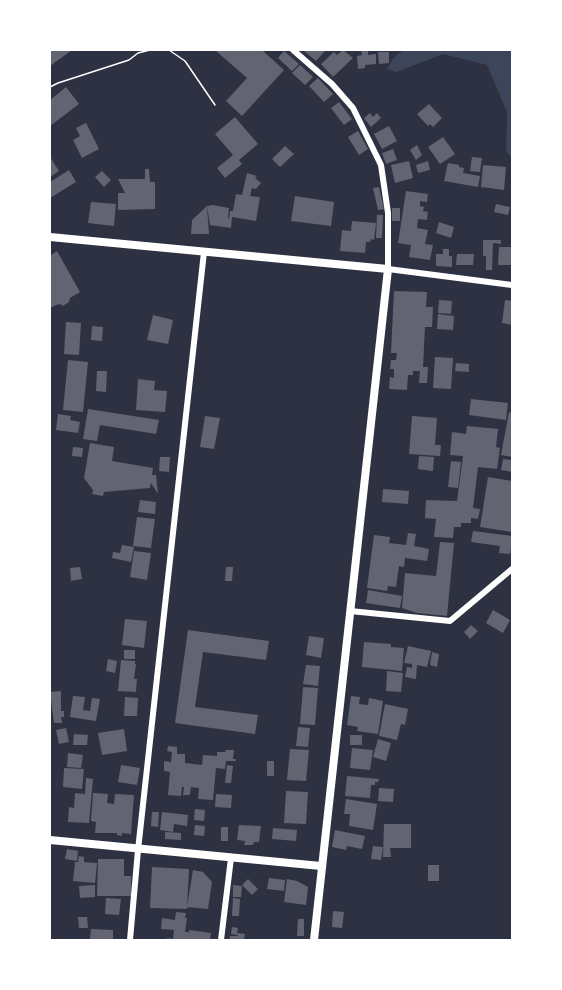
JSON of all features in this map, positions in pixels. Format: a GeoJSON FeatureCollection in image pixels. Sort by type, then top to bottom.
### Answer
{"type":"FeatureCollection","features":[{"type":"Feature","properties":{"kind":"main road"},"geometry":{"type":"LineString","coordinates":[[50,237],[388,268],[314,940]]}},
{"type":"Feature","properties":{"kind":"street"},"geometry":{"type":"LineString","coordinates":[[293,50],[332,84],[353,108],[381,165],[388,213],[388,268],[513,285]]}},
{"type":"Feature","properties":{"kind":"street"},"geometry":{"type":"LineString","coordinates":[[130,940],[204,252]]}},
{"type":"Feature","properties":{"kind":"street"},"geometry":{"type":"LineString","coordinates":[[350,611],[450,621],[513,570]]}},
{"type":"Feature","properties":{"kind":"street"},"geometry":{"type":"LineString","coordinates":[[50,840],[321,866]]}},
{"type":"Feature","properties":{"kind":"street"},"geometry":{"type":"LineString","coordinates":[[221,940],[231,858]]}},
{"type":"Feature","properties":{"kind":"path"},"geometry":{"type":"LineString","coordinates":[[50,87],[129,60],[138,53],[150,50]]}},
{"type":"Feature","properties":{"kind":"path"},"geometry":{"type":"LineString","coordinates":[[170,50],[185,61],[215,105]]}},
{"type":"Feature","properties":{"kind":"shaded area"},"geometry":{"type":"Polygon","coordinates":[[[404,50],[512,50],[512,158],[506,151],[507,112],[487,65],[443,54],[396,72],[387,69],[394,57],[404,50]]]}},
{"type":"Feature","properties":{"kind":"building"},"geometry":{"type":"Polygon","coordinates":[[[50,50],[72,50],[50,66],[50,50]]]}},
{"type":"Feature","properties":{"kind":"building"},"geometry":{"type":"Polygon","coordinates":[[[215,50],[262,50],[284,70],[242,116],[226,101],[247,78],[215,50]]]}},
{"type":"Feature","properties":{"kind":"building"},"geometry":{"type":"Polygon","coordinates":[[[303,50],[323,50],[325,51],[316,61],[303,50]]]}},
{"type":"Feature","properties":{"kind":"building"},"geometry":{"type":"Polygon","coordinates":[[[343,50],[353,58],[333,77],[321,64],[334,52],[337,55],[343,50]]]}},
{"type":"Feature","properties":{"kind":"building"},"geometry":{"type":"Polygon","coordinates":[[[361,50],[368,50],[368,55],[376,54],[376,64],[365,65],[365,68],[358,69],[357,56],[362,55],[361,50]]]}},
{"type":"Feature","properties":{"kind":"building"},"geometry":{"type":"Polygon","coordinates":[[[284,51],[299,64],[292,71],[278,58],[284,51]]]}},
{"type":"Feature","properties":{"kind":"building"},"geometry":{"type":"Polygon","coordinates":[[[378,52],[389,52],[389,63],[379,64],[378,52]]]}},
{"type":"Feature","properties":{"kind":"building"},"geometry":{"type":"Polygon","coordinates":[[[300,65],[313,77],[305,85],[292,73],[300,65]]]}},
{"type":"Feature","properties":{"kind":"building"},"geometry":{"type":"Polygon","coordinates":[[[318,78],[333,94],[324,102],[309,86],[318,78]]]}},
{"type":"Feature","properties":{"kind":"building"},"geometry":{"type":"Polygon","coordinates":[[[66,87],[79,104],[50,126],[50,100],[66,87]]]}},
{"type":"Feature","properties":{"kind":"building"},"geometry":{"type":"Polygon","coordinates":[[[339,102],[352,119],[344,125],[331,108],[339,102]]]}},
{"type":"Feature","properties":{"kind":"building"},"geometry":{"type":"Polygon","coordinates":[[[429,104],[442,118],[433,127],[430,124],[428,126],[417,114],[429,104]]]}},
{"type":"Feature","properties":{"kind":"building"},"geometry":{"type":"Polygon","coordinates":[[[370,113],[373,117],[377,113],[381,118],[371,127],[364,118],[370,113]]]}},
{"type":"Feature","properties":{"kind":"building"},"geometry":{"type":"Polygon","coordinates":[[[235,117],[258,144],[239,160],[242,164],[225,178],[217,168],[233,155],[215,134],[235,117]]]}},
{"type":"Feature","properties":{"kind":"building"},"geometry":{"type":"Polygon","coordinates":[[[86,123],[99,149],[82,158],[73,140],[80,136],[76,128],[86,123]]]}},
{"type":"Feature","properties":{"kind":"building"},"geometry":{"type":"Polygon","coordinates":[[[389,126],[397,141],[382,149],[374,134],[389,126]]]}},
{"type":"Feature","properties":{"kind":"building"},"geometry":{"type":"Polygon","coordinates":[[[358,131],[368,149],[359,155],[348,137],[358,131]]]}},
{"type":"Feature","properties":{"kind":"building"},"geometry":{"type":"Polygon","coordinates":[[[443,137],[455,154],[440,164],[428,147],[443,137]]]}},
{"type":"Feature","properties":{"kind":"building"},"geometry":{"type":"Polygon","coordinates":[[[417,145],[422,155],[416,160],[410,150],[417,145]]]}},
{"type":"Feature","properties":{"kind":"building"},"geometry":{"type":"Polygon","coordinates":[[[285,146],[294,154],[280,167],[272,159],[285,146]]]}},
{"type":"Feature","properties":{"kind":"building"},"geometry":{"type":"Polygon","coordinates":[[[393,149],[397,160],[386,164],[382,153],[393,149]]]}},
{"type":"Feature","properties":{"kind":"building"},"geometry":{"type":"Polygon","coordinates":[[[50,157],[59,171],[50,177],[50,157]]]}},
{"type":"Feature","properties":{"kind":"building"},"geometry":{"type":"Polygon","coordinates":[[[472,157],[482,158],[480,172],[470,171],[472,157]]]}},
{"type":"Feature","properties":{"kind":"building"},"geometry":{"type":"Polygon","coordinates":[[[409,161],[413,178],[395,183],[391,165],[409,161]]]}},
{"type":"Feature","properties":{"kind":"building"},"geometry":{"type":"Polygon","coordinates":[[[428,161],[430,170],[418,173],[416,165],[428,161]]]}},
{"type":"Feature","properties":{"kind":"building"},"geometry":{"type":"Polygon","coordinates":[[[448,163],[464,168],[463,173],[480,176],[478,187],[444,181],[448,163]]]}},
{"type":"Feature","properties":{"kind":"building"},"geometry":{"type":"Polygon","coordinates":[[[483,165],[506,167],[504,190],[481,187],[483,165]]]}},
{"type":"Feature","properties":{"kind":"building"},"geometry":{"type":"Polygon","coordinates":[[[145,169],[149,169],[150,182],[155,182],[155,209],[118,210],[118,193],[125,193],[118,179],[145,179],[145,169]]]}},
{"type":"Feature","properties":{"kind":"building"},"geometry":{"type":"Polygon","coordinates":[[[69,170],[76,182],[50,198],[50,182],[69,170]]]}},
{"type":"Feature","properties":{"kind":"building"},"geometry":{"type":"Polygon","coordinates":[[[102,171],[111,180],[104,187],[95,177],[102,171]]]}},
{"type":"Feature","properties":{"kind":"building"},"geometry":{"type":"Polygon","coordinates":[[[247,173],[257,176],[255,178],[261,183],[256,189],[252,188],[250,196],[260,197],[256,221],[232,217],[231,228],[210,225],[207,206],[229,208],[229,218],[230,211],[233,211],[236,194],[242,195],[247,173]]]}},
{"type":"Feature","properties":{"kind":"building"},"geometry":{"type":"Polygon","coordinates":[[[379,187],[384,209],[378,210],[373,188],[379,187]]]}},
{"type":"Feature","properties":{"kind":"building"},"geometry":{"type":"Polygon","coordinates":[[[406,191],[428,194],[427,202],[420,201],[420,206],[424,207],[423,211],[428,212],[427,220],[418,219],[417,228],[428,230],[425,244],[433,245],[430,260],[409,257],[411,245],[398,243],[406,191]]]}},
{"type":"Feature","properties":{"kind":"building"},"geometry":{"type":"Polygon","coordinates":[[[295,196],[334,202],[331,226],[291,221],[295,196]]]}},
{"type":"Feature","properties":{"kind":"building"},"geometry":{"type":"Polygon","coordinates":[[[91,202],[116,204],[114,226],[88,223],[91,202]]]}},
{"type":"Feature","properties":{"kind":"building"},"geometry":{"type":"Polygon","coordinates":[[[496,204],[510,207],[508,215],[494,212],[496,204]]]}},
{"type":"Feature","properties":{"kind":"building"},"geometry":{"type":"Polygon","coordinates":[[[207,206],[209,234],[191,234],[192,220],[207,206]]]}},
{"type":"Feature","properties":{"kind":"building"},"geometry":{"type":"Polygon","coordinates":[[[392,208],[400,208],[400,221],[392,221],[392,208]]]}},
{"type":"Feature","properties":{"kind":"building"},"geometry":{"type":"Polygon","coordinates":[[[377,215],[383,215],[382,238],[376,238],[377,215]]]}},
{"type":"Feature","properties":{"kind":"building"},"geometry":{"type":"Polygon","coordinates":[[[352,221],[376,223],[374,240],[366,242],[365,253],[340,251],[342,230],[351,231],[352,221]]]}},
{"type":"Feature","properties":{"kind":"building"},"geometry":{"type":"Polygon","coordinates":[[[439,222],[454,227],[451,238],[436,233],[439,222]]]}},
{"type":"Feature","properties":{"kind":"building"},"geometry":{"type":"Polygon","coordinates":[[[483,240],[501,240],[501,244],[493,243],[492,270],[486,270],[483,240]]]}},
{"type":"Feature","properties":{"kind":"building"},"geometry":{"type":"Polygon","coordinates":[[[499,247],[511,247],[511,265],[498,265],[499,247]]]}},
{"type":"Feature","properties":{"kind":"building"},"geometry":{"type":"Polygon","coordinates":[[[443,249],[449,249],[449,256],[452,256],[452,267],[436,266],[436,254],[443,254],[443,249]]]}},
{"type":"Feature","properties":{"kind":"building"},"geometry":{"type":"Polygon","coordinates":[[[57,251],[80,292],[63,306],[60,304],[50,308],[50,256],[57,251]]]}},
{"type":"Feature","properties":{"kind":"building"},"geometry":{"type":"Polygon","coordinates":[[[457,254],[474,254],[473,265],[456,265],[457,254]]]}},
{"type":"Feature","properties":{"kind":"building"},"geometry":{"type":"Polygon","coordinates":[[[394,291],[427,292],[426,307],[433,307],[432,327],[425,327],[423,367],[428,367],[427,383],[419,383],[420,371],[413,371],[413,375],[408,375],[407,390],[389,389],[390,377],[394,378],[394,369],[390,369],[391,360],[396,360],[397,353],[391,353],[394,291]]]}},
{"type":"Feature","properties":{"kind":"building"},"geometry":{"type":"Polygon","coordinates":[[[439,300],[452,301],[451,314],[438,313],[439,300]]]}},
{"type":"Feature","properties":{"kind":"building"},"geometry":{"type":"Polygon","coordinates":[[[505,300],[512,301],[512,325],[502,323],[505,300]]]}},
{"type":"Feature","properties":{"kind":"building"},"geometry":{"type":"Polygon","coordinates":[[[438,314],[454,316],[453,330],[437,329],[438,314]]]}},
{"type":"Feature","properties":{"kind":"building"},"geometry":{"type":"Polygon","coordinates":[[[153,315],[173,320],[168,344],[147,340],[153,315]]]}},
{"type":"Feature","properties":{"kind":"building"},"geometry":{"type":"Polygon","coordinates":[[[66,322],[81,323],[79,355],[64,354],[66,322]]]}},
{"type":"Feature","properties":{"kind":"building"},"geometry":{"type":"Polygon","coordinates":[[[92,326],[103,327],[102,341],[91,340],[92,326]]]}},
{"type":"Feature","properties":{"kind":"building"},"geometry":{"type":"Polygon","coordinates":[[[435,357],[453,358],[451,389],[433,388],[435,357]]]}},
{"type":"Feature","properties":{"kind":"building"},"geometry":{"type":"Polygon","coordinates":[[[68,360],[88,362],[83,412],[63,410],[68,360]]]}},
{"type":"Feature","properties":{"kind":"building"},"geometry":{"type":"Polygon","coordinates":[[[456,363],[469,364],[469,372],[455,371],[456,363]]]}},
{"type":"Feature","properties":{"kind":"building"},"geometry":{"type":"Polygon","coordinates":[[[97,371],[107,371],[106,392],[96,391],[97,371]]]}},
{"type":"Feature","properties":{"kind":"building"},"geometry":{"type":"Polygon","coordinates":[[[138,379],[155,381],[154,390],[167,391],[165,412],[136,410],[138,379]]]}},
{"type":"Feature","properties":{"kind":"building"},"geometry":{"type":"Polygon","coordinates":[[[471,399],[508,403],[506,420],[469,415],[471,399]]]}},
{"type":"Feature","properties":{"kind":"building"},"geometry":{"type":"Polygon","coordinates":[[[88,409],[159,420],[156,434],[100,425],[97,441],[83,439],[88,409]]]}},
{"type":"Feature","properties":{"kind":"building"},"geometry":{"type":"Polygon","coordinates":[[[509,412],[512,413],[512,457],[501,455],[509,412]]]}},
{"type":"Feature","properties":{"kind":"building"},"geometry":{"type":"Polygon","coordinates":[[[58,414],[71,416],[70,420],[80,422],[78,433],[56,430],[58,414]]]}},
{"type":"Feature","properties":{"kind":"building"},"geometry":{"type":"Polygon","coordinates":[[[205,416],[220,418],[214,449],[200,447],[205,416]]]}},
{"type":"Feature","properties":{"kind":"building"},"geometry":{"type":"Polygon","coordinates":[[[412,416],[437,418],[435,445],[441,445],[440,456],[409,454],[412,416]]]}},
{"type":"Feature","properties":{"kind":"building"},"geometry":{"type":"Polygon","coordinates":[[[467,426],[498,429],[496,447],[500,448],[497,469],[478,467],[473,508],[480,509],[478,519],[471,518],[471,523],[461,523],[461,527],[454,527],[453,538],[434,537],[436,519],[425,518],[426,500],[457,501],[463,456],[450,455],[452,432],[466,434],[467,426]]]}},
{"type":"Feature","properties":{"kind":"building"},"geometry":{"type":"Polygon","coordinates":[[[90,443],[114,447],[112,461],[153,468],[152,475],[156,475],[158,494],[151,483],[150,488],[104,492],[103,496],[92,494],[93,490],[84,478],[90,443]]]}},
{"type":"Feature","properties":{"kind":"building"},"geometry":{"type":"Polygon","coordinates":[[[73,447],[83,448],[82,457],[72,456],[73,447]]]}},
{"type":"Feature","properties":{"kind":"building"},"geometry":{"type":"Polygon","coordinates":[[[419,456],[434,457],[433,471],[418,469],[419,456]]]}},
{"type":"Feature","properties":{"kind":"building"},"geometry":{"type":"Polygon","coordinates":[[[160,457],[170,457],[169,472],[159,471],[160,457]]]}},
{"type":"Feature","properties":{"kind":"building"},"geometry":{"type":"Polygon","coordinates":[[[503,459],[512,460],[512,472],[501,470],[503,459]]]}},
{"type":"Feature","properties":{"kind":"building"},"geometry":{"type":"Polygon","coordinates":[[[451,461],[461,462],[458,488],[448,487],[451,461]]]}},
{"type":"Feature","properties":{"kind":"building"},"geometry":{"type":"Polygon","coordinates":[[[488,477],[512,481],[512,532],[480,527],[488,477]]]}},
{"type":"Feature","properties":{"kind":"building"},"geometry":{"type":"Polygon","coordinates":[[[383,489],[409,491],[408,504],[382,502],[383,489]]]}},
{"type":"Feature","properties":{"kind":"building"},"geometry":{"type":"Polygon","coordinates":[[[140,500],[156,502],[155,514],[138,512],[140,500]]]}},
{"type":"Feature","properties":{"kind":"building"},"geometry":{"type":"Polygon","coordinates":[[[137,517],[155,519],[151,548],[133,546],[137,517]]]}},
{"type":"Feature","properties":{"kind":"building"},"geometry":{"type":"Polygon","coordinates":[[[473,531],[512,536],[510,554],[499,553],[500,546],[471,542],[473,531]]]}},
{"type":"Feature","properties":{"kind":"building"},"geometry":{"type":"Polygon","coordinates":[[[408,533],[416,534],[414,546],[429,549],[427,561],[405,558],[404,567],[399,566],[396,587],[388,586],[387,591],[367,588],[374,535],[390,537],[389,543],[406,545],[408,533]]]}},
{"type":"Feature","properties":{"kind":"building"},"geometry":{"type":"Polygon","coordinates":[[[440,542],[454,543],[447,616],[417,613],[402,608],[405,573],[436,576],[440,542]]]}},
{"type":"Feature","properties":{"kind":"building"},"geometry":{"type":"Polygon","coordinates":[[[122,545],[134,547],[131,562],[112,558],[113,552],[120,553],[122,545]]]}},
{"type":"Feature","properties":{"kind":"building"},"geometry":{"type":"Polygon","coordinates":[[[134,551],[151,553],[147,580],[130,577],[134,551]]]}},
{"type":"Feature","properties":{"kind":"building"},"geometry":{"type":"Polygon","coordinates":[[[80,567],[82,579],[71,581],[70,568],[80,567]]]}},
{"type":"Feature","properties":{"kind":"building"},"geometry":{"type":"Polygon","coordinates":[[[226,567],[233,567],[232,581],[225,581],[226,567]]]}},
{"type":"Feature","properties":{"kind":"building"},"geometry":{"type":"Polygon","coordinates":[[[368,590],[402,596],[400,608],[366,603],[368,590]]]}},
{"type":"Feature","properties":{"kind":"building"},"geometry":{"type":"Polygon","coordinates":[[[493,610],[510,620],[503,633],[486,623],[493,610]]]}},
{"type":"Feature","properties":{"kind":"building"},"geometry":{"type":"Polygon","coordinates":[[[125,619],[147,621],[144,648],[122,645],[125,619]]]}},
{"type":"Feature","properties":{"kind":"building"},"geometry":{"type":"Polygon","coordinates":[[[471,625],[478,631],[470,639],[464,632],[471,625]]]}},
{"type":"Feature","properties":{"kind":"building"},"geometry":{"type":"Polygon","coordinates":[[[188,630],[269,641],[266,660],[203,652],[195,707],[258,715],[255,734],[175,723],[188,630]]]}},
{"type":"Feature","properties":{"kind":"building"},"geometry":{"type":"Polygon","coordinates":[[[309,636],[324,638],[321,658],[306,655],[309,636]]]}},
{"type":"Feature","properties":{"kind":"building"},"geometry":{"type":"Polygon","coordinates":[[[364,642],[391,644],[391,647],[404,648],[402,671],[362,667],[364,642]]]}},
{"type":"Feature","properties":{"kind":"building"},"geometry":{"type":"Polygon","coordinates":[[[408,646],[431,651],[427,667],[417,665],[416,679],[405,677],[407,667],[412,668],[412,664],[404,663],[408,646]]]}},
{"type":"Feature","properties":{"kind":"building"},"geometry":{"type":"Polygon","coordinates":[[[124,650],[135,650],[135,659],[124,659],[124,650]]]}},
{"type":"Feature","properties":{"kind":"building"},"geometry":{"type":"Polygon","coordinates":[[[432,652],[439,654],[437,667],[430,665],[432,652]]]}},
{"type":"Feature","properties":{"kind":"building"},"geometry":{"type":"Polygon","coordinates":[[[108,659],[117,661],[115,673],[106,671],[108,659]]]}},
{"type":"Feature","properties":{"kind":"building"},"geometry":{"type":"Polygon","coordinates":[[[121,660],[135,661],[136,692],[118,691],[121,660]]]}},
{"type":"Feature","properties":{"kind":"building"},"geometry":{"type":"Polygon","coordinates":[[[306,665],[320,666],[318,686],[303,684],[306,665]]]}},
{"type":"Feature","properties":{"kind":"building"},"geometry":{"type":"Polygon","coordinates":[[[387,671],[403,673],[401,692],[386,691],[387,671]]]}},
{"type":"Feature","properties":{"kind":"building"},"geometry":{"type":"Polygon","coordinates":[[[303,687],[318,688],[315,725],[300,724],[303,687]]]}},
{"type":"Feature","properties":{"kind":"building"},"geometry":{"type":"Polygon","coordinates":[[[61,691],[61,711],[64,711],[64,717],[61,717],[62,723],[54,723],[50,692],[61,691]]]}},
{"type":"Feature","properties":{"kind":"building"},"geometry":{"type":"Polygon","coordinates":[[[73,696],[85,697],[83,710],[90,711],[92,698],[100,699],[96,721],[70,717],[73,696]]]}},
{"type":"Feature","properties":{"kind":"building"},"geometry":{"type":"Polygon","coordinates":[[[351,696],[360,697],[359,704],[368,705],[369,698],[383,701],[378,734],[357,731],[358,727],[347,725],[351,696]]]}},
{"type":"Feature","properties":{"kind":"building"},"geometry":{"type":"Polygon","coordinates":[[[125,697],[138,698],[137,716],[124,716],[125,697]]]}},
{"type":"Feature","properties":{"kind":"building"},"geometry":{"type":"Polygon","coordinates":[[[385,704],[408,709],[405,725],[401,724],[397,740],[379,736],[385,704]]]}},
{"type":"Feature","properties":{"kind":"building"},"geometry":{"type":"Polygon","coordinates":[[[298,727],[310,728],[308,747],[296,746],[298,727]]]}},
{"type":"Feature","properties":{"kind":"building"},"geometry":{"type":"Polygon","coordinates":[[[66,728],[69,742],[59,744],[56,730],[66,728]]]}},
{"type":"Feature","properties":{"kind":"building"},"geometry":{"type":"Polygon","coordinates":[[[124,729],[127,751],[102,755],[98,733],[124,729]]]}},
{"type":"Feature","properties":{"kind":"building"},"geometry":{"type":"Polygon","coordinates":[[[74,734],[88,735],[87,745],[73,745],[74,734]]]}},
{"type":"Feature","properties":{"kind":"building"},"geometry":{"type":"Polygon","coordinates":[[[350,735],[362,735],[362,745],[350,745],[350,735]]]}},
{"type":"Feature","properties":{"kind":"building"},"geometry":{"type":"Polygon","coordinates":[[[378,739],[391,743],[386,761],[373,757],[378,739]]]}},
{"type":"Feature","properties":{"kind":"building"},"geometry":{"type":"Polygon","coordinates":[[[168,746],[177,747],[177,754],[185,754],[185,763],[202,765],[203,755],[217,756],[217,752],[234,750],[233,759],[236,761],[226,761],[225,769],[216,768],[213,800],[198,799],[199,788],[191,787],[190,795],[183,795],[184,787],[182,787],[181,796],[168,795],[170,772],[164,771],[164,761],[171,762],[172,752],[167,751],[168,746]]]}},
{"type":"Feature","properties":{"kind":"building"},"geometry":{"type":"Polygon","coordinates":[[[352,748],[373,750],[370,770],[350,768],[352,748]]]}},
{"type":"Feature","properties":{"kind":"building"},"geometry":{"type":"Polygon","coordinates":[[[290,749],[309,750],[306,781],[287,780],[290,749]]]}},
{"type":"Feature","properties":{"kind":"building"},"geometry":{"type":"Polygon","coordinates":[[[68,753],[83,755],[81,768],[67,767],[68,753]]]}},
{"type":"Feature","properties":{"kind":"building"},"geometry":{"type":"Polygon","coordinates":[[[267,761],[274,761],[274,776],[267,776],[267,761]]]}},
{"type":"Feature","properties":{"kind":"building"},"geometry":{"type":"Polygon","coordinates":[[[121,765],[140,768],[137,785],[118,782],[121,765]]]}},
{"type":"Feature","properties":{"kind":"building"},"geometry":{"type":"Polygon","coordinates":[[[227,765],[233,766],[231,783],[225,783],[227,765]]]}},
{"type":"Feature","properties":{"kind":"building"},"geometry":{"type":"Polygon","coordinates":[[[64,768],[84,769],[82,789],[63,787],[64,768]]]}},
{"type":"Feature","properties":{"kind":"building"},"geometry":{"type":"Polygon","coordinates":[[[347,776],[379,779],[375,785],[371,785],[370,798],[345,796],[347,776]]]}},
{"type":"Feature","properties":{"kind":"building"},"geometry":{"type":"Polygon","coordinates":[[[86,778],[93,779],[89,823],[68,822],[69,807],[74,808],[75,793],[85,794],[86,778]]]}},
{"type":"Feature","properties":{"kind":"building"},"geometry":{"type":"Polygon","coordinates":[[[379,788],[394,789],[393,802],[378,801],[379,788]]]}},
{"type":"Feature","properties":{"kind":"building"},"geometry":{"type":"Polygon","coordinates":[[[286,791],[308,792],[306,824],[284,823],[286,791]]]}},
{"type":"Feature","properties":{"kind":"building"},"geometry":{"type":"Polygon","coordinates":[[[93,793],[108,794],[107,803],[114,804],[115,794],[134,795],[131,834],[122,833],[122,836],[117,833],[95,833],[96,822],[91,821],[93,793]]]}},
{"type":"Feature","properties":{"kind":"building"},"geometry":{"type":"Polygon","coordinates":[[[216,794],[232,795],[231,808],[215,807],[216,794]]]}},
{"type":"Feature","properties":{"kind":"building"},"geometry":{"type":"Polygon","coordinates":[[[346,799],[377,804],[373,830],[349,826],[350,814],[344,814],[346,799]]]}},
{"type":"Feature","properties":{"kind":"building"},"geometry":{"type":"Polygon","coordinates":[[[195,809],[205,810],[204,821],[194,820],[195,809]]]}},
{"type":"Feature","properties":{"kind":"building"},"geometry":{"type":"Polygon","coordinates":[[[152,812],[159,812],[158,827],[151,826],[152,812]]]}},
{"type":"Feature","properties":{"kind":"building"},"geometry":{"type":"Polygon","coordinates":[[[162,812],[188,815],[187,826],[174,824],[173,832],[160,830],[162,812]]]}},
{"type":"Feature","properties":{"kind":"building"},"geometry":{"type":"Polygon","coordinates":[[[384,824],[411,824],[411,848],[390,848],[391,857],[383,857],[384,824]]]}},
{"type":"Feature","properties":{"kind":"building"},"geometry":{"type":"Polygon","coordinates":[[[195,825],[205,826],[204,836],[194,835],[195,825]]]}},
{"type":"Feature","properties":{"kind":"building"},"geometry":{"type":"Polygon","coordinates":[[[239,825],[261,826],[259,842],[244,845],[245,841],[237,840],[239,825]]]}},
{"type":"Feature","properties":{"kind":"building"},"geometry":{"type":"Polygon","coordinates":[[[221,827],[228,827],[228,841],[221,841],[221,827]]]}},
{"type":"Feature","properties":{"kind":"building"},"geometry":{"type":"Polygon","coordinates":[[[273,828],[297,830],[296,841],[272,839],[273,828]]]}},
{"type":"Feature","properties":{"kind":"building"},"geometry":{"type":"Polygon","coordinates":[[[335,830],[365,836],[362,849],[347,846],[346,850],[332,847],[335,830]]]}},
{"type":"Feature","properties":{"kind":"building"},"geometry":{"type":"Polygon","coordinates":[[[165,832],[181,833],[181,840],[165,839],[165,832]]]}},
{"type":"Feature","properties":{"kind":"building"},"geometry":{"type":"Polygon","coordinates":[[[373,846],[383,847],[381,860],[371,859],[373,846]]]}},
{"type":"Feature","properties":{"kind":"building"},"geometry":{"type":"Polygon","coordinates":[[[67,849],[78,851],[77,861],[65,859],[67,849]]]}},
{"type":"Feature","properties":{"kind":"building"},"geometry":{"type":"Polygon","coordinates":[[[79,856],[84,857],[84,862],[97,863],[95,883],[73,881],[75,862],[78,862],[79,856]]]}},
{"type":"Feature","properties":{"kind":"building"},"geometry":{"type":"Polygon","coordinates":[[[98,859],[124,859],[124,876],[131,876],[131,896],[97,896],[98,859]]]}},
{"type":"Feature","properties":{"kind":"building"},"geometry":{"type":"Polygon","coordinates":[[[428,865],[439,865],[439,881],[428,881],[428,865]]]}},
{"type":"Feature","properties":{"kind":"building"},"geometry":{"type":"Polygon","coordinates":[[[152,867],[189,869],[187,909],[150,908],[152,867]]]}},
{"type":"Feature","properties":{"kind":"building"},"geometry":{"type":"Polygon","coordinates":[[[193,870],[203,872],[212,882],[208,909],[187,907],[193,870]]]}},
{"type":"Feature","properties":{"kind":"building"},"geometry":{"type":"Polygon","coordinates":[[[269,878],[285,880],[284,891],[267,889],[269,878]]]}},
{"type":"Feature","properties":{"kind":"building"},"geometry":{"type":"Polygon","coordinates":[[[248,879],[258,889],[252,895],[242,885],[248,879]]]}},
{"type":"Feature","properties":{"kind":"building"},"geometry":{"type":"Polygon","coordinates":[[[287,879],[308,887],[306,905],[284,902],[287,879]]]}},
{"type":"Feature","properties":{"kind":"building"},"geometry":{"type":"Polygon","coordinates":[[[95,885],[95,897],[80,898],[79,886],[95,885]]]}},
{"type":"Feature","properties":{"kind":"building"},"geometry":{"type":"Polygon","coordinates":[[[233,885],[242,886],[241,897],[233,897],[233,885]]]}},
{"type":"Feature","properties":{"kind":"building"},"geometry":{"type":"Polygon","coordinates":[[[106,898],[121,899],[119,915],[105,914],[106,898]]]}},
{"type":"Feature","properties":{"kind":"building"},"geometry":{"type":"Polygon","coordinates":[[[233,898],[240,899],[239,916],[232,916],[233,898]]]}},
{"type":"Feature","properties":{"kind":"building"},"geometry":{"type":"Polygon","coordinates":[[[333,911],[344,912],[342,928],[332,927],[333,911]]]}},
{"type":"Feature","properties":{"kind":"building"},"geometry":{"type":"Polygon","coordinates":[[[176,912],[186,913],[185,932],[189,930],[211,933],[210,940],[167,940],[167,938],[173,939],[174,930],[161,929],[162,918],[175,920],[176,912]]]}},
{"type":"Feature","properties":{"kind":"building"},"geometry":{"type":"Polygon","coordinates":[[[78,917],[87,917],[88,928],[79,928],[78,917]]]}},
{"type":"Feature","properties":{"kind":"building"},"geometry":{"type":"Polygon","coordinates":[[[298,919],[304,919],[304,936],[297,936],[298,919]]]}},
{"type":"Feature","properties":{"kind":"building"},"geometry":{"type":"Polygon","coordinates":[[[232,927],[238,928],[237,933],[245,934],[244,940],[229,940],[230,936],[238,935],[231,934],[232,927]]]}},
{"type":"Feature","properties":{"kind":"building"},"geometry":{"type":"Polygon","coordinates":[[[91,929],[113,930],[113,940],[90,940],[91,929]]]}}]}
